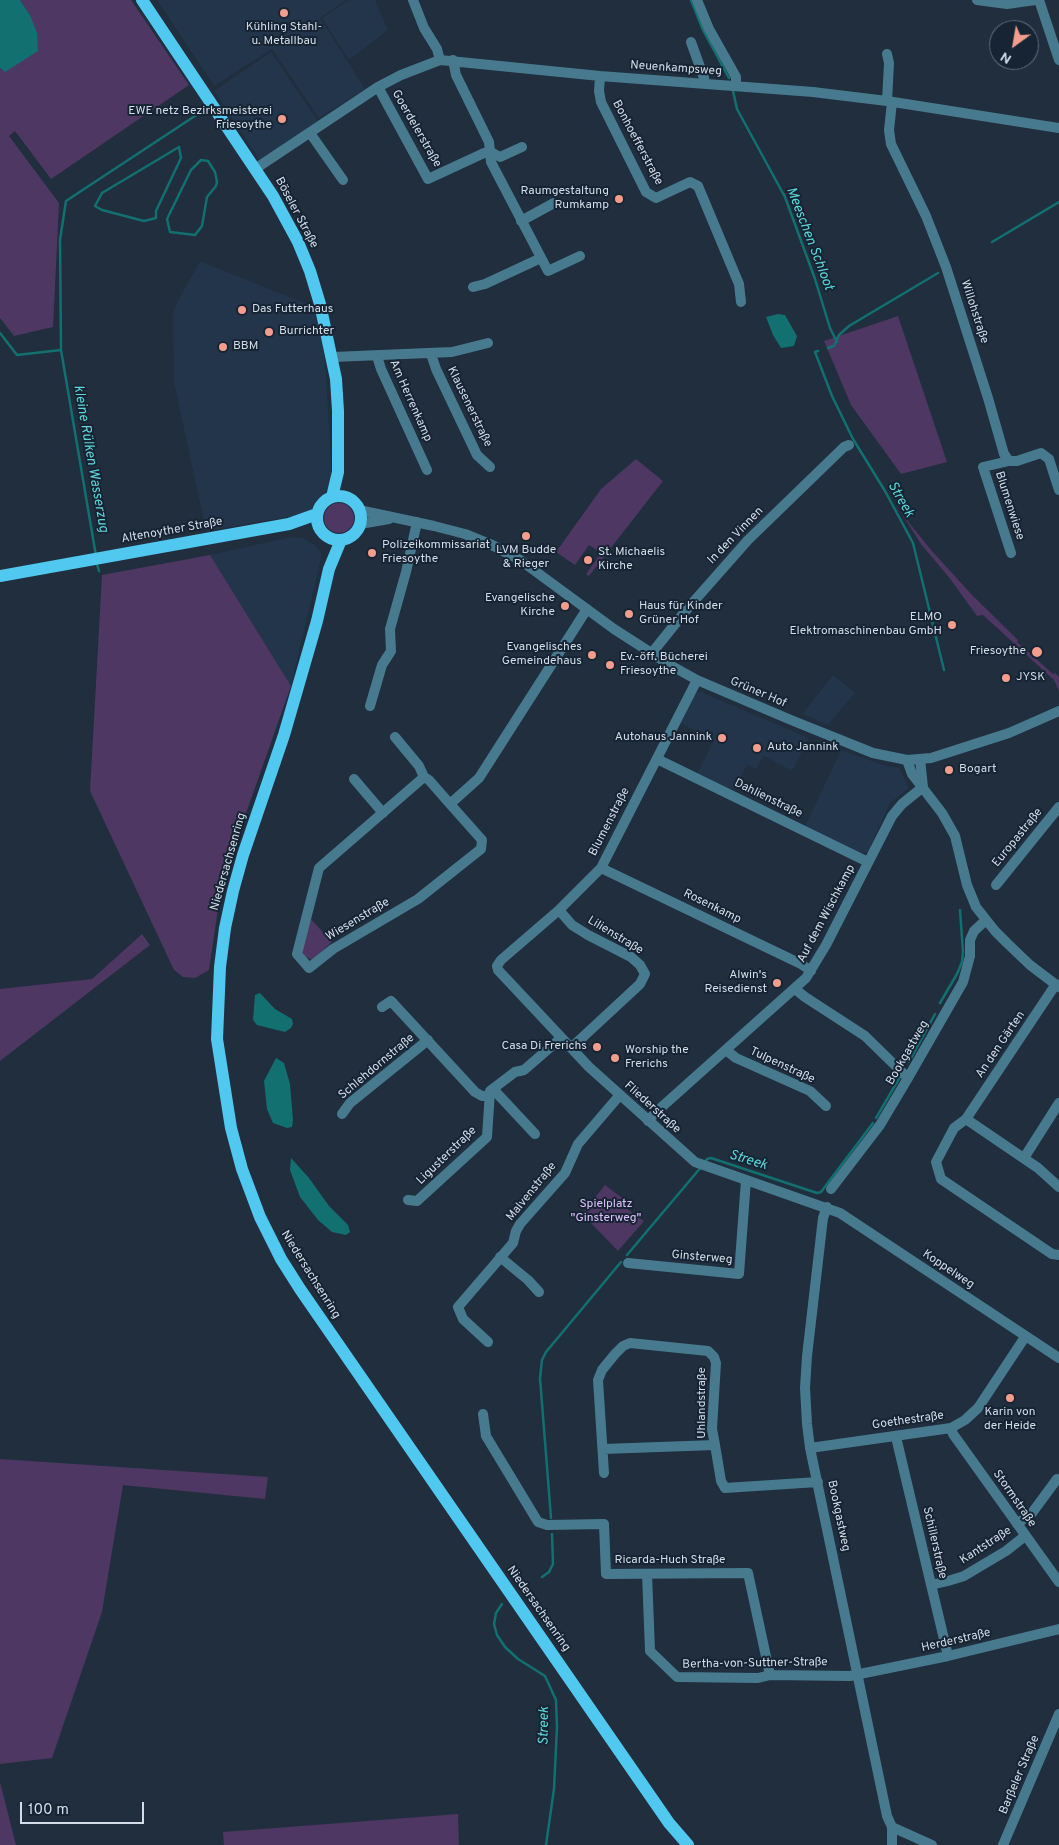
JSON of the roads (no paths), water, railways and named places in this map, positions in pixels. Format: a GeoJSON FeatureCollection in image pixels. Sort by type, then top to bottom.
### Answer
{"type":"FeatureCollection","features":[{"type":"Feature","properties":{"kind":"main road","name":"Böseler Straße"},"geometry":{"type":"LineString","coordinates":[[142,0],[274,196],[298,242],[310,271],[320,301],[333,358],[338,412],[338,472],[332,497]]}},
{"type":"Feature","properties":{"kind":"main road","name":"Böseler Straße"},"geometry":{"type":"LineString","coordinates":[[338,472],[346,496]]}},
{"type":"Feature","properties":{"kind":"main road"},"geometry":{"type":"LineString","coordinates":[[346,496],[360,510],[360,524],[353,535],[335,538],[319,527],[317,514],[322,503],[332,497],[346,496]]}},
{"type":"Feature","properties":{"kind":"main road","name":"Altenoyther Straße"},"geometry":{"type":"LineString","coordinates":[[0,576],[289,524],[317,514]]}},
{"type":"Feature","properties":{"kind":"main road","name":"Altenoyther Straße"},"geometry":{"type":"LineString","coordinates":[[289,524],[319,527]]}},
{"type":"Feature","properties":{"kind":"main road","name":"Niedersachsenring"},"geometry":{"type":"LineString","coordinates":[[335,538],[317,621],[284,734],[243,855],[225,928],[220,967],[217,1039],[230,1128],[242,1169],[260,1217],[281,1259],[300,1289],[669,1823],[688,1845]]}},
{"type":"Feature","properties":{"kind":"street"},"geometry":{"type":"LineString","coordinates":[[413,0],[424,28],[437,49],[440,60]]}},
{"type":"Feature","properties":{"kind":"street"},"geometry":{"type":"LineString","coordinates":[[697,0],[709,29],[736,77],[736,85]]}},
{"type":"Feature","properties":{"kind":"street"},"geometry":{"type":"LineString","coordinates":[[977,0],[1007,4],[1035,0]]}},
{"type":"Feature","properties":{"kind":"street"},"geometry":{"type":"LineString","coordinates":[[1039,0],[1059,60]]}},
{"type":"Feature","properties":{"kind":"street"},"geometry":{"type":"LineString","coordinates":[[691,42],[705,83]]}},
{"type":"Feature","properties":{"kind":"street","name":"Willohstraße"},"geometry":{"type":"LineString","coordinates":[[887,54],[889,63],[889,130],[891,144],[926,216],[946,267],[1004,454],[1009,461]]}},
{"type":"Feature","properties":{"kind":"street","name":"Neuenkampsweg"},"geometry":{"type":"LineString","coordinates":[[255,169],[378,87],[401,74],[440,60],[600,76],[813,92],[890,101],[1059,128]]}},
{"type":"Feature","properties":{"kind":"street"},"geometry":{"type":"LineString","coordinates":[[453,60],[456,75],[489,142],[492,162],[548,271],[580,256]]}},
{"type":"Feature","properties":{"kind":"street","name":"Bonhoefferstraße"},"geometry":{"type":"LineString","coordinates":[[600,76],[599,91],[601,102],[646,192],[656,198],[690,182],[698,186],[740,284],[741,302]]}},
{"type":"Feature","properties":{"kind":"street","name":"Goerdelerstraße"},"geometry":{"type":"LineString","coordinates":[[378,87],[428,179],[484,153],[491,152]]}},
{"type":"Feature","properties":{"kind":"street"},"geometry":{"type":"LineString","coordinates":[[310,133],[343,180]]}},
{"type":"Feature","properties":{"kind":"street"},"geometry":{"type":"LineString","coordinates":[[491,152],[500,156],[522,147]]}},
{"type":"Feature","properties":{"kind":"street"},"geometry":{"type":"LineString","coordinates":[[522,221],[554,203]]}},
{"type":"Feature","properties":{"kind":"street"},"geometry":{"type":"LineString","coordinates":[[473,287],[485,284],[541,258]]}},
{"type":"Feature","properties":{"kind":"street"},"geometry":{"type":"LineString","coordinates":[[377,356],[432,354],[461,350],[488,343]]}},
{"type":"Feature","properties":{"kind":"street","name":"Klausenerstraße"},"geometry":{"type":"LineString","coordinates":[[432,354],[436,369],[477,455],[490,467]]}},
{"type":"Feature","properties":{"kind":"street","name":"Am Herrenkamp"},"geometry":{"type":"LineString","coordinates":[[333,358],[377,356],[381,369],[427,470]]}},
{"type":"Feature","properties":{"kind":"street","name":"In den Vinnen"},"geometry":{"type":"LineString","coordinates":[[651,654],[688,608],[748,540],[849,444]]}},
{"type":"Feature","properties":{"kind":"street"},"geometry":{"type":"LineString","coordinates":[[1009,461],[1017,461],[1041,453],[1049,459],[1059,490]]}},
{"type":"Feature","properties":{"kind":"street","name":"Blumenwiese"},"geometry":{"type":"LineString","coordinates":[[1009,461],[983,466],[1011,553]]}},
{"type":"Feature","properties":{"kind":"street","name":"Grüner Hof"},"geometry":{"type":"LineString","coordinates":[[360,510],[465,534],[492,545],[520,560],[651,654],[697,680],[873,753],[895,759],[920,760],[1001,736],[1059,711]]}},
{"type":"Feature","properties":{"kind":"street","name":"Grüner Hof"},"geometry":{"type":"LineString","coordinates":[[360,524],[395,518]]}},
{"type":"Feature","properties":{"kind":"street"},"geometry":{"type":"LineString","coordinates":[[370,706],[382,665],[391,651],[390,629],[406,572],[417,522]]}},
{"type":"Feature","properties":{"kind":"street"},"geometry":{"type":"LineString","coordinates":[[450,804],[479,778],[587,609]]}},
{"type":"Feature","properties":{"kind":"street","name":"Blumenstraße"},"geometry":{"type":"LineString","coordinates":[[500,974],[497,966],[499,962],[559,910],[601,868],[697,680]]}},
{"type":"Feature","properties":{"kind":"street","name":"Wiesenstraße"},"geometry":{"type":"LineString","coordinates":[[395,737],[419,766],[424,777],[429,780],[482,840],[481,849],[418,899],[333,948],[309,968],[297,954],[319,868],[424,777]]}},
{"type":"Feature","properties":{"kind":"street","name":"Dahlienstraße"},"geometry":{"type":"LineString","coordinates":[[657,759],[868,862]]}},
{"type":"Feature","properties":{"kind":"street"},"geometry":{"type":"LineString","coordinates":[[907,760],[912,774],[942,813],[955,836],[967,885],[976,907],[1019,954],[1057,986]]}},
{"type":"Feature","properties":{"kind":"street"},"geometry":{"type":"LineString","coordinates":[[920,760],[923,787]]}},
{"type":"Feature","properties":{"kind":"street"},"geometry":{"type":"LineString","coordinates":[[354,779],[383,813]]}},
{"type":"Feature","properties":{"kind":"street","name":"Auf dem Wischkamp"},"geometry":{"type":"LineString","coordinates":[[648,1121],[654,1113],[796,989],[811,971],[892,816],[902,804],[923,787]]}},
{"type":"Feature","properties":{"kind":"street","name":"Europastraße"},"geometry":{"type":"LineString","coordinates":[[996,885],[1059,807]]}},
{"type":"Feature","properties":{"kind":"street","name":"Rosenkamp"},"geometry":{"type":"LineString","coordinates":[[601,868],[811,971]]}},
{"type":"Feature","properties":{"kind":"street","name":"Lilienstraße"},"geometry":{"type":"LineString","coordinates":[[559,910],[572,924],[588,935],[631,958],[640,965],[645,974],[640,984],[571,1048]]}},
{"type":"Feature","properties":{"kind":"street","name":"Bookgastweg"},"geometry":{"type":"LineString","coordinates":[[831,1189],[880,1125],[908,1078],[963,982],[970,956],[970,940],[974,931],[986,920]]}},
{"type":"Feature","properties":{"kind":"street","name":"Fliederstraße"},"geometry":{"type":"LineString","coordinates":[[500,974],[619,1096],[688,1157],[703,1165],[825,1206]]}},
{"type":"Feature","properties":{"kind":"street","name":"An den Gärten"},"geometry":{"type":"LineString","coordinates":[[1057,986],[966,1119],[954,1128],[936,1162],[941,1179],[1052,1254],[1059,1255]]}},
{"type":"Feature","properties":{"kind":"street"},"geometry":{"type":"LineString","coordinates":[[796,989],[864,1036],[908,1078]]}},
{"type":"Feature","properties":{"kind":"street","name":"Schlehdornstraße"},"geometry":{"type":"LineString","coordinates":[[382,1007],[390,1001],[475,1092],[482,1096],[491,1092]]}},
{"type":"Feature","properties":{"kind":"street"},"geometry":{"type":"LineString","coordinates":[[535,1134],[491,1092],[515,1072],[524,1070],[561,1038]]}},
{"type":"Feature","properties":{"kind":"street","name":"Schlehdornstraße"},"geometry":{"type":"LineString","coordinates":[[342,1114],[350,1103],[428,1040]]}},
{"type":"Feature","properties":{"kind":"street","name":"Tulpenstraße"},"geometry":{"type":"LineString","coordinates":[[726,1050],[736,1058],[810,1091],[826,1106]]}},
{"type":"Feature","properties":{"kind":"street","name":"Ligusterstraße"},"geometry":{"type":"LineString","coordinates":[[408,1200],[417,1201],[487,1138],[491,1092]]}},
{"type":"Feature","properties":{"kind":"street","name":"Malvenstraße"},"geometry":{"type":"LineString","coordinates":[[488,1342],[462,1319],[458,1307],[513,1243],[520,1224],[565,1173],[578,1144],[619,1096]]}},
{"type":"Feature","properties":{"kind":"street"},"geometry":{"type":"LineString","coordinates":[[1024,1158],[1059,1102]]}},
{"type":"Feature","properties":{"kind":"street"},"geometry":{"type":"LineString","coordinates":[[966,1119],[1038,1168],[1059,1187]]}},
{"type":"Feature","properties":{"kind":"street","name":"Ginsterweg"},"geometry":{"type":"LineString","coordinates":[[628,1263],[739,1274],[746,1180]]}},
{"type":"Feature","properties":{"kind":"street","name":"Bookgastweg"},"geometry":{"type":"LineString","coordinates":[[825,1206],[805,1384],[807,1424],[810,1448],[887,1816],[892,1827],[892,1845]]}},
{"type":"Feature","properties":{"kind":"street","name":"Koppelweg"},"geometry":{"type":"LineString","coordinates":[[825,1206],[840,1213],[1059,1358]]}},
{"type":"Feature","properties":{"kind":"street"},"geometry":{"type":"LineString","coordinates":[[500,1257],[528,1280],[539,1292]]}},
{"type":"Feature","properties":{"kind":"street","name":"Goethestraße"},"geometry":{"type":"LineString","coordinates":[[810,1448],[951,1428],[965,1420],[978,1408],[1025,1337]]}},
{"type":"Feature","properties":{"kind":"street","name":"Uhlandstraße"},"geometry":{"type":"LineString","coordinates":[[604,1473],[604,1449],[598,1380],[602,1370],[615,1354],[623,1346],[630,1344],[708,1351],[714,1357],[716,1363],[712,1428],[721,1480],[725,1488],[818,1482]]}},
{"type":"Feature","properties":{"kind":"street","name":"Ricarda-Huch Straße"},"geometry":{"type":"LineString","coordinates":[[483,1414],[486,1436],[538,1522],[547,1525],[604,1524],[606,1574],[748,1573],[770,1675]]}},
{"type":"Feature","properties":{"kind":"street","name":"Stormstraße"},"geometry":{"type":"LineString","coordinates":[[951,1428],[953,1434],[1059,1582]]}},
{"type":"Feature","properties":{"kind":"street","name":"Schillerstraße"},"geometry":{"type":"LineString","coordinates":[[896,1437],[948,1656]]}},
{"type":"Feature","properties":{"kind":"street","name":"Uhlandstraße"},"geometry":{"type":"LineString","coordinates":[[604,1449],[715,1444]]}},
{"type":"Feature","properties":{"kind":"street"},"geometry":{"type":"LineString","coordinates":[[1017,1524],[1032,1513],[1057,1479]]}},
{"type":"Feature","properties":{"kind":"street","name":"Kantstraße"},"geometry":{"type":"LineString","coordinates":[[931,1585],[948,1582],[964,1576],[1006,1551],[1025,1536]]}},
{"type":"Feature","properties":{"kind":"street","name":"Bertha-von-Suttner-Straße"},"geometry":{"type":"LineString","coordinates":[[647,1574],[650,1651],[677,1678],[758,1678],[770,1675],[850,1676],[858,1674]]}},
{"type":"Feature","properties":{"kind":"street","name":"Herderstraße"},"geometry":{"type":"LineString","coordinates":[[858,1674],[948,1656],[1059,1629]]}},
{"type":"Feature","properties":{"kind":"street","name":"Barßeler Straße"},"geometry":{"type":"LineString","coordinates":[[1003,1845],[1059,1714]]}},
{"type":"Feature","properties":{"kind":"street"},"geometry":{"type":"LineString","coordinates":[[892,1827],[932,1845]]}},
{"type":"Feature","properties":{"kind":"waterway","name":"Meeschen Schloot"},"geometry":{"type":"LineString","coordinates":[[691,0],[703,30],[729,78]]}},
{"type":"Feature","properties":{"kind":"waterway","name":"Meeschen Schloot"},"geometry":{"type":"LineString","coordinates":[[733,91],[737,109],[785,197],[815,279],[830,328],[837,342]]}},
{"type":"Feature","properties":{"kind":"waterway"},"geometry":{"type":"LineString","coordinates":[[96,556],[61,350],[60,240],[66,201],[204,110]]}},
{"type":"Feature","properties":{"kind":"waterway"},"geometry":{"type":"LineString","coordinates":[[179,147],[181,158],[156,211],[156,218],[144,221],[102,210],[95,206],[102,193],[179,147]]}},
{"type":"Feature","properties":{"kind":"waterway"},"geometry":{"type":"LineString","coordinates":[[201,160],[208,161],[215,172],[217,182],[207,197],[202,226],[195,235],[170,232],[167,219],[191,170],[201,160]]}},
{"type":"Feature","properties":{"kind":"waterway","name":"Streek"},"geometry":{"type":"LineString","coordinates":[[992,242],[1059,202]]}},
{"type":"Feature","properties":{"kind":"waterway","name":"Streek"},"geometry":{"type":"LineString","coordinates":[[828,348],[834,346],[839,335],[849,326],[938,273]]}},
{"type":"Feature","properties":{"kind":"waterway"},"geometry":{"type":"LineString","coordinates":[[0,333],[17,355],[61,350]]}},
{"type":"Feature","properties":{"kind":"waterway","name":"Streek"},"geometry":{"type":"LineString","coordinates":[[818,351],[815,352],[832,396],[853,439],[885,491],[913,543],[944,670]]}},
{"type":"Feature","properties":{"kind":"waterway","name":"kleine Rülken Wasserzug"},"geometry":{"type":"LineString","coordinates":[[97,564],[99,571]]}},
{"type":"Feature","properties":{"kind":"waterway","name":"Streek"},"geometry":{"type":"LineString","coordinates":[[940,1003],[962,962],[960,910]]}},
{"type":"Feature","properties":{"kind":"waterway","name":"Streek"},"geometry":{"type":"LineString","coordinates":[[909,1062],[935,1014]]}},
{"type":"Feature","properties":{"kind":"waterway","name":"Streek"},"geometry":{"type":"LineString","coordinates":[[876,1118],[900,1077]]}},
{"type":"Feature","properties":{"kind":"waterway","name":"Streek"},"geometry":{"type":"LineString","coordinates":[[705,1162],[711,1158],[817,1193],[821,1192],[873,1123]]}},
{"type":"Feature","properties":{"kind":"waterway","name":"Streek"},"geometry":{"type":"LineString","coordinates":[[627,1255],[702,1166]]}},
{"type":"Feature","properties":{"kind":"waterway","name":"Streek"},"geometry":{"type":"LineString","coordinates":[[551,1518],[540,1378],[542,1360],[546,1352],[621,1262]]}},
{"type":"Feature","properties":{"kind":"waterway","name":"Streek"},"geometry":{"type":"LineString","coordinates":[[542,1577],[549,1572],[553,1564],[552,1534]]}},
{"type":"Feature","properties":{"kind":"waterway","name":"Streek"},"geometry":{"type":"LineString","coordinates":[[502,1604],[496,1613],[494,1624],[497,1635],[505,1647],[518,1659],[545,1676],[556,1700],[557,1727],[554,1789],[546,1845]]}},
{"type":"Feature","properties":{"kind":"place","name":"Kühling Stahl- u. Metallbau"},"geometry":{"type":"Point","coordinates":[284,13]}},
{"type":"Feature","properties":{"kind":"place","name":"EWE netz Bezirksmeisterei Friesoythe"},"geometry":{"type":"Point","coordinates":[282,119]}},
{"type":"Feature","properties":{"kind":"place","name":"Raumgestaltung Rumkamp"},"geometry":{"type":"Point","coordinates":[619,199]}},
{"type":"Feature","properties":{"kind":"place","name":"Das Futterhaus"},"geometry":{"type":"Point","coordinates":[242,310]}},
{"type":"Feature","properties":{"kind":"place","name":"Burrichter"},"geometry":{"type":"Point","coordinates":[269,332]}},
{"type":"Feature","properties":{"kind":"place","name":"BBM"},"geometry":{"type":"Point","coordinates":[223,347]}},
{"type":"Feature","properties":{"kind":"place","name":"LVM Budde & Rieger"},"geometry":{"type":"Point","coordinates":[526,536]}},
{"type":"Feature","properties":{"kind":"place","name":"Polizeikommissariat Friesoythe"},"geometry":{"type":"Point","coordinates":[372,553]}},
{"type":"Feature","properties":{"kind":"place","name":"St. Michaelis Kirche"},"geometry":{"type":"Point","coordinates":[588,560]}},
{"type":"Feature","properties":{"kind":"place","name":"Evangelische Kirche"},"geometry":{"type":"Point","coordinates":[565,606]}},
{"type":"Feature","properties":{"kind":"place","name":"Haus für Kinder Grüner Hof"},"geometry":{"type":"Point","coordinates":[629,614]}},
{"type":"Feature","properties":{"kind":"place","name":"ELMO Elektromaschinenbau GmbH"},"geometry":{"type":"Point","coordinates":[952,625]}},
{"type":"Feature","properties":{"kind":"place","name":"Friesoythe"},"geometry":{"type":"Point","coordinates":[1037,652]}},
{"type":"Feature","properties":{"kind":"place","name":"Evangelisches Gemeindehaus"},"geometry":{"type":"Point","coordinates":[592,655]}},
{"type":"Feature","properties":{"kind":"place","name":"Ev.-öff. Bücherei Friesoythe"},"geometry":{"type":"Point","coordinates":[610,665]}},
{"type":"Feature","properties":{"kind":"place","name":"JYSK"},"geometry":{"type":"Point","coordinates":[1006,678]}},
{"type":"Feature","properties":{"kind":"place","name":"Autohaus Jannink"},"geometry":{"type":"Point","coordinates":[722,738]}},
{"type":"Feature","properties":{"kind":"place","name":"Auto Jannink"},"geometry":{"type":"Point","coordinates":[757,748]}},
{"type":"Feature","properties":{"kind":"place","name":"Bogart"},"geometry":{"type":"Point","coordinates":[949,770]}},
{"type":"Feature","properties":{"kind":"place","name":"Alwin's Reisedienst"},"geometry":{"type":"Point","coordinates":[777,983]}},
{"type":"Feature","properties":{"kind":"place","name":"Casa Di Frerichs"},"geometry":{"type":"Point","coordinates":[597,1047]}},
{"type":"Feature","properties":{"kind":"place","name":"Worship the Frerichs"},"geometry":{"type":"Point","coordinates":[615,1058]}},
{"type":"Feature","properties":{"kind":"place","name":"Karin von der Heide"},"geometry":{"type":"Point","coordinates":[1010,1398]}},
{"type":"Feature","properties":{"kind":"park label","name":"Spielplatz \"Ginsterweg\""},"geometry":{"type":"Point","coordinates":[606,1212]}}]}
